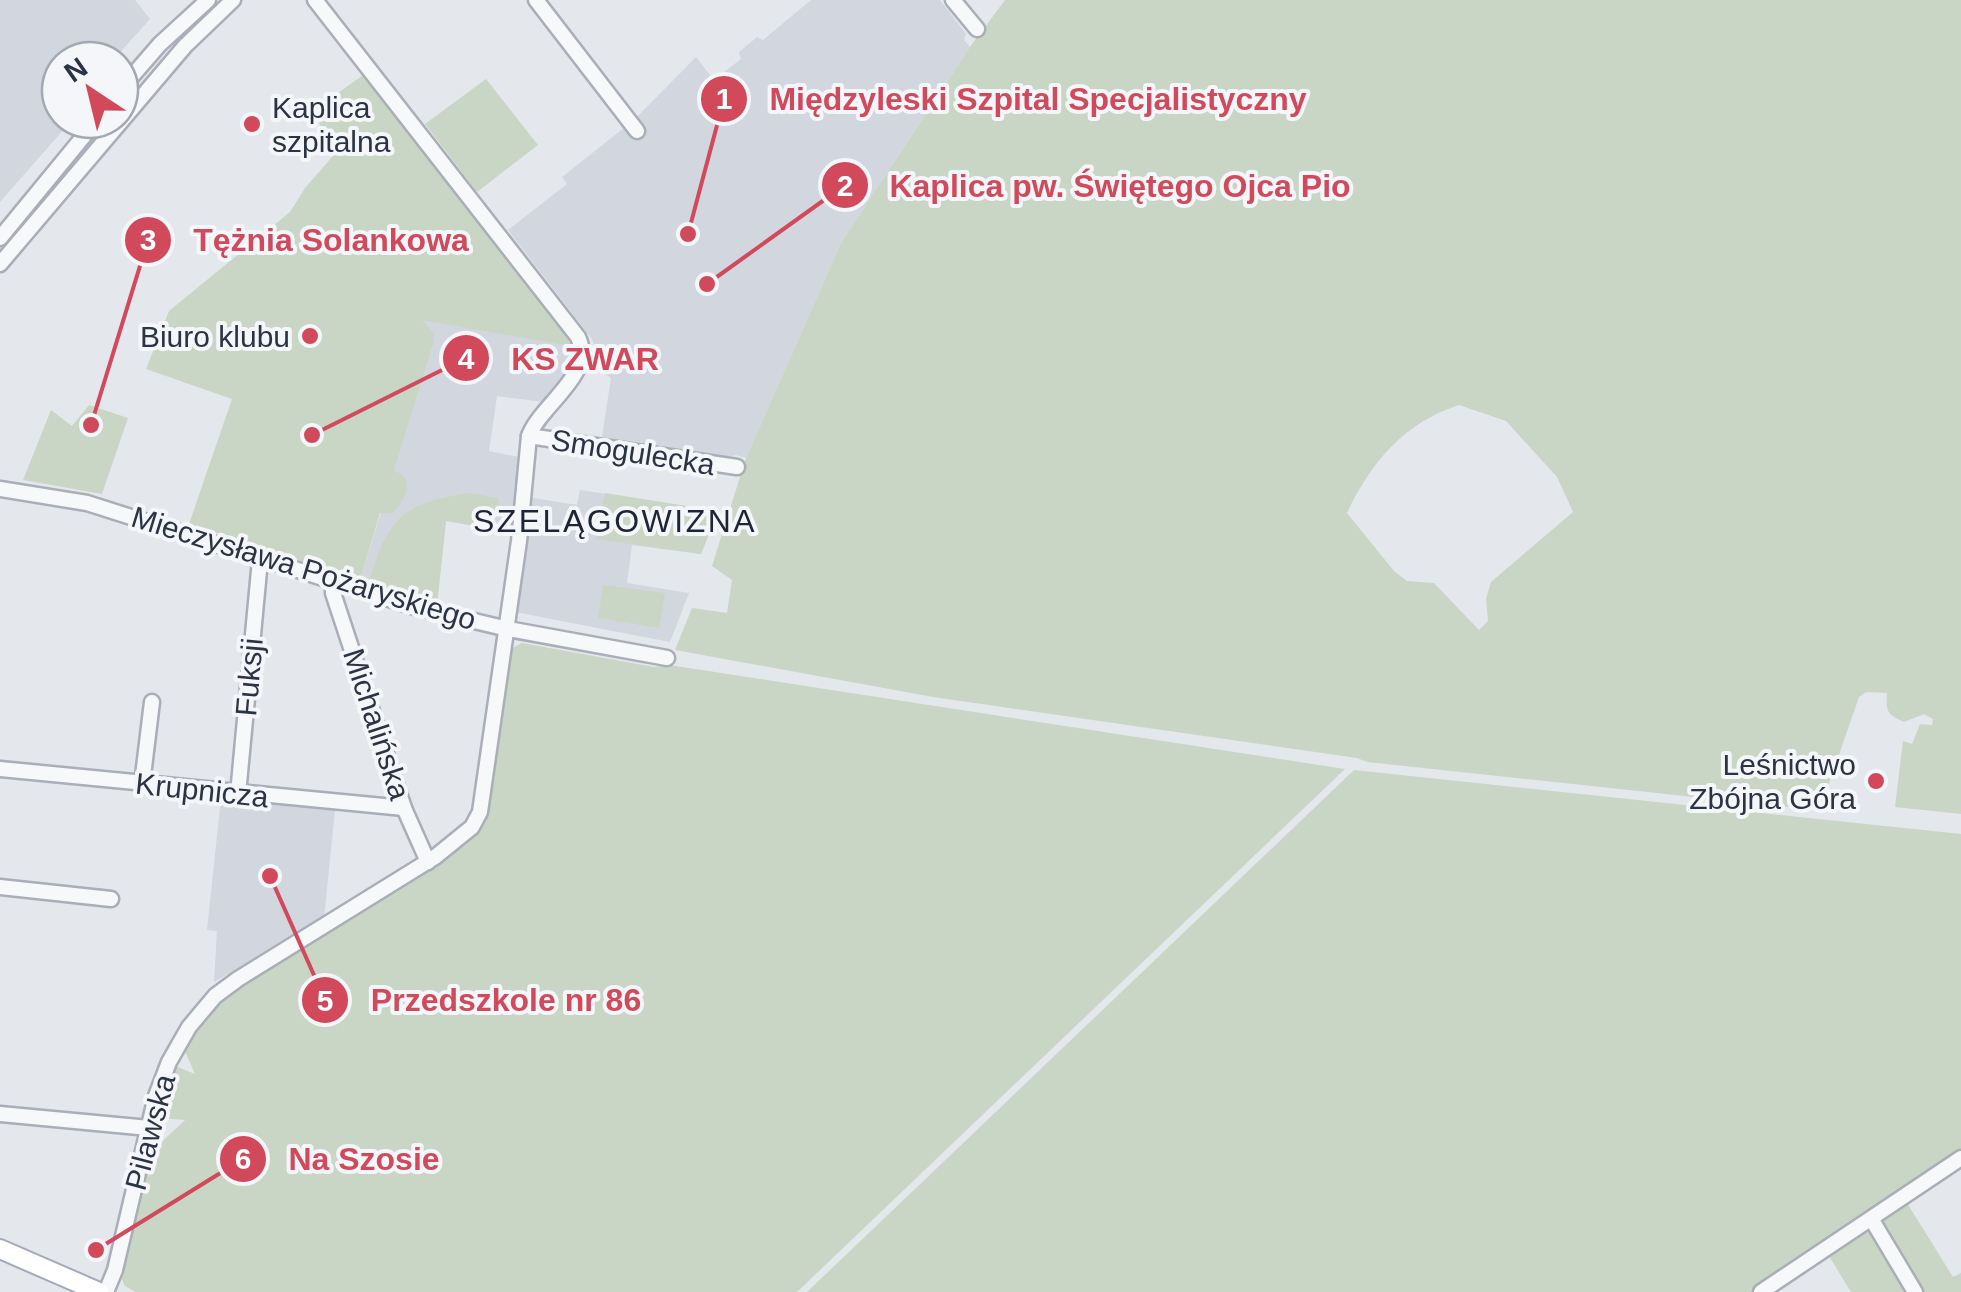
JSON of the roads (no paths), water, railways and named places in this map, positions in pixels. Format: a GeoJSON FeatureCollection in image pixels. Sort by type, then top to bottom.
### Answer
{"type":"FeatureCollection","features":[{"type":"Feature","properties":{"kind":"main road"},"geometry":{"type":"LineString","coordinates":[[0,1249],[102,1292]]}},
{"type":"Feature","properties":{"kind":"street"},"geometry":{"type":"LineString","coordinates":[[140,67],[208,0]]}},
{"type":"Feature","properties":{"kind":"street"},"geometry":{"type":"LineString","coordinates":[[0,264],[185,46],[233,0]]}},
{"type":"Feature","properties":{"kind":"street"},"geometry":{"type":"LineString","coordinates":[[315,0],[582,346],[573,376],[537,418],[529,436]]}},
{"type":"Feature","properties":{"kind":"street"},"geometry":{"type":"LineString","coordinates":[[536,0],[637,131]]}},
{"type":"Feature","properties":{"kind":"street"},"geometry":{"type":"LineString","coordinates":[[953,0],[976,29]]}},
{"type":"Feature","properties":{"kind":"street"},"geometry":{"type":"LineString","coordinates":[[0,238],[81,140]]}},
{"type":"Feature","properties":{"kind":"street","name":"Smogulecka"},"geometry":{"type":"LineString","coordinates":[[529,436],[736,467]]}},
{"type":"Feature","properties":{"kind":"street","name":"Pilawska"},"geometry":{"type":"LineString","coordinates":[[102,1292],[115,1270],[156,1096],[175,1050],[215,996],[252,969],[428,862],[456,842],[478,818],[508,628],[529,436]]}},
{"type":"Feature","properties":{"kind":"street","name":"Mieczysława Pożaryskiego"},"geometry":{"type":"LineString","coordinates":[[0,489],[87,503],[412,606],[667,658]]}},
{"type":"Feature","properties":{"kind":"street","name":"Fuksji"},"geometry":{"type":"LineString","coordinates":[[238,794],[260,560]]}},
{"type":"Feature","properties":{"kind":"street","name":"Michalińska"},"geometry":{"type":"LineString","coordinates":[[333,582],[404,808],[428,862]]}},
{"type":"Feature","properties":{"kind":"street"},"geometry":{"type":"LineString","coordinates":[[142,784],[152,702]]}},
{"type":"Feature","properties":{"kind":"street","name":"Krupnicza"},"geometry":{"type":"LineString","coordinates":[[0,769],[404,808]]}},
{"type":"Feature","properties":{"kind":"street"},"geometry":{"type":"LineString","coordinates":[[0,887],[110,899]]}},
{"type":"Feature","properties":{"kind":"street"},"geometry":{"type":"LineString","coordinates":[[0,1114],[150,1128]]}},
{"type":"Feature","properties":{"kind":"street"},"geometry":{"type":"LineString","coordinates":[[1762,1292],[1961,1158]]}},
{"type":"Feature","properties":{"kind":"street"},"geometry":{"type":"LineString","coordinates":[[1872,1220],[1915,1292]]}},
{"type":"Feature","properties":{"kind":"place","name":"Kaplica szpitalna"},"geometry":{"type":"Point","coordinates":[252,124]}},
{"type":"Feature","properties":{"kind":"place","name":"Międzyleski Szpital Specjalistyczny"},"geometry":{"type":"Point","coordinates":[688,234]}},
{"type":"Feature","properties":{"kind":"place","name":"Kaplica pw. Świętego Ojca Pio"},"geometry":{"type":"Point","coordinates":[707,284]}},
{"type":"Feature","properties":{"kind":"place","name":"Biuro klubu"},"geometry":{"type":"Point","coordinates":[310,336]}},
{"type":"Feature","properties":{"kind":"place","name":"Tężnia Solankowa"},"geometry":{"type":"Point","coordinates":[91,425]}},
{"type":"Feature","properties":{"kind":"place","name":"KS ZWAR"},"geometry":{"type":"Point","coordinates":[312,435]}},
{"type":"Feature","properties":{"kind":"place","name":"Leśnictwo Zbójna Góra"},"geometry":{"type":"Point","coordinates":[1876,781]}},
{"type":"Feature","properties":{"kind":"place","name":"Przedszkole nr 86"},"geometry":{"type":"Point","coordinates":[270,876]}},
{"type":"Feature","properties":{"kind":"place","name":"Na Szosie"},"geometry":{"type":"Point","coordinates":[96,1250]}},
{"type":"Feature","properties":{"kind":"district","name":"SZELĄGOWIZNA"},"geometry":{"type":"Point","coordinates":[615,521]}}]}
